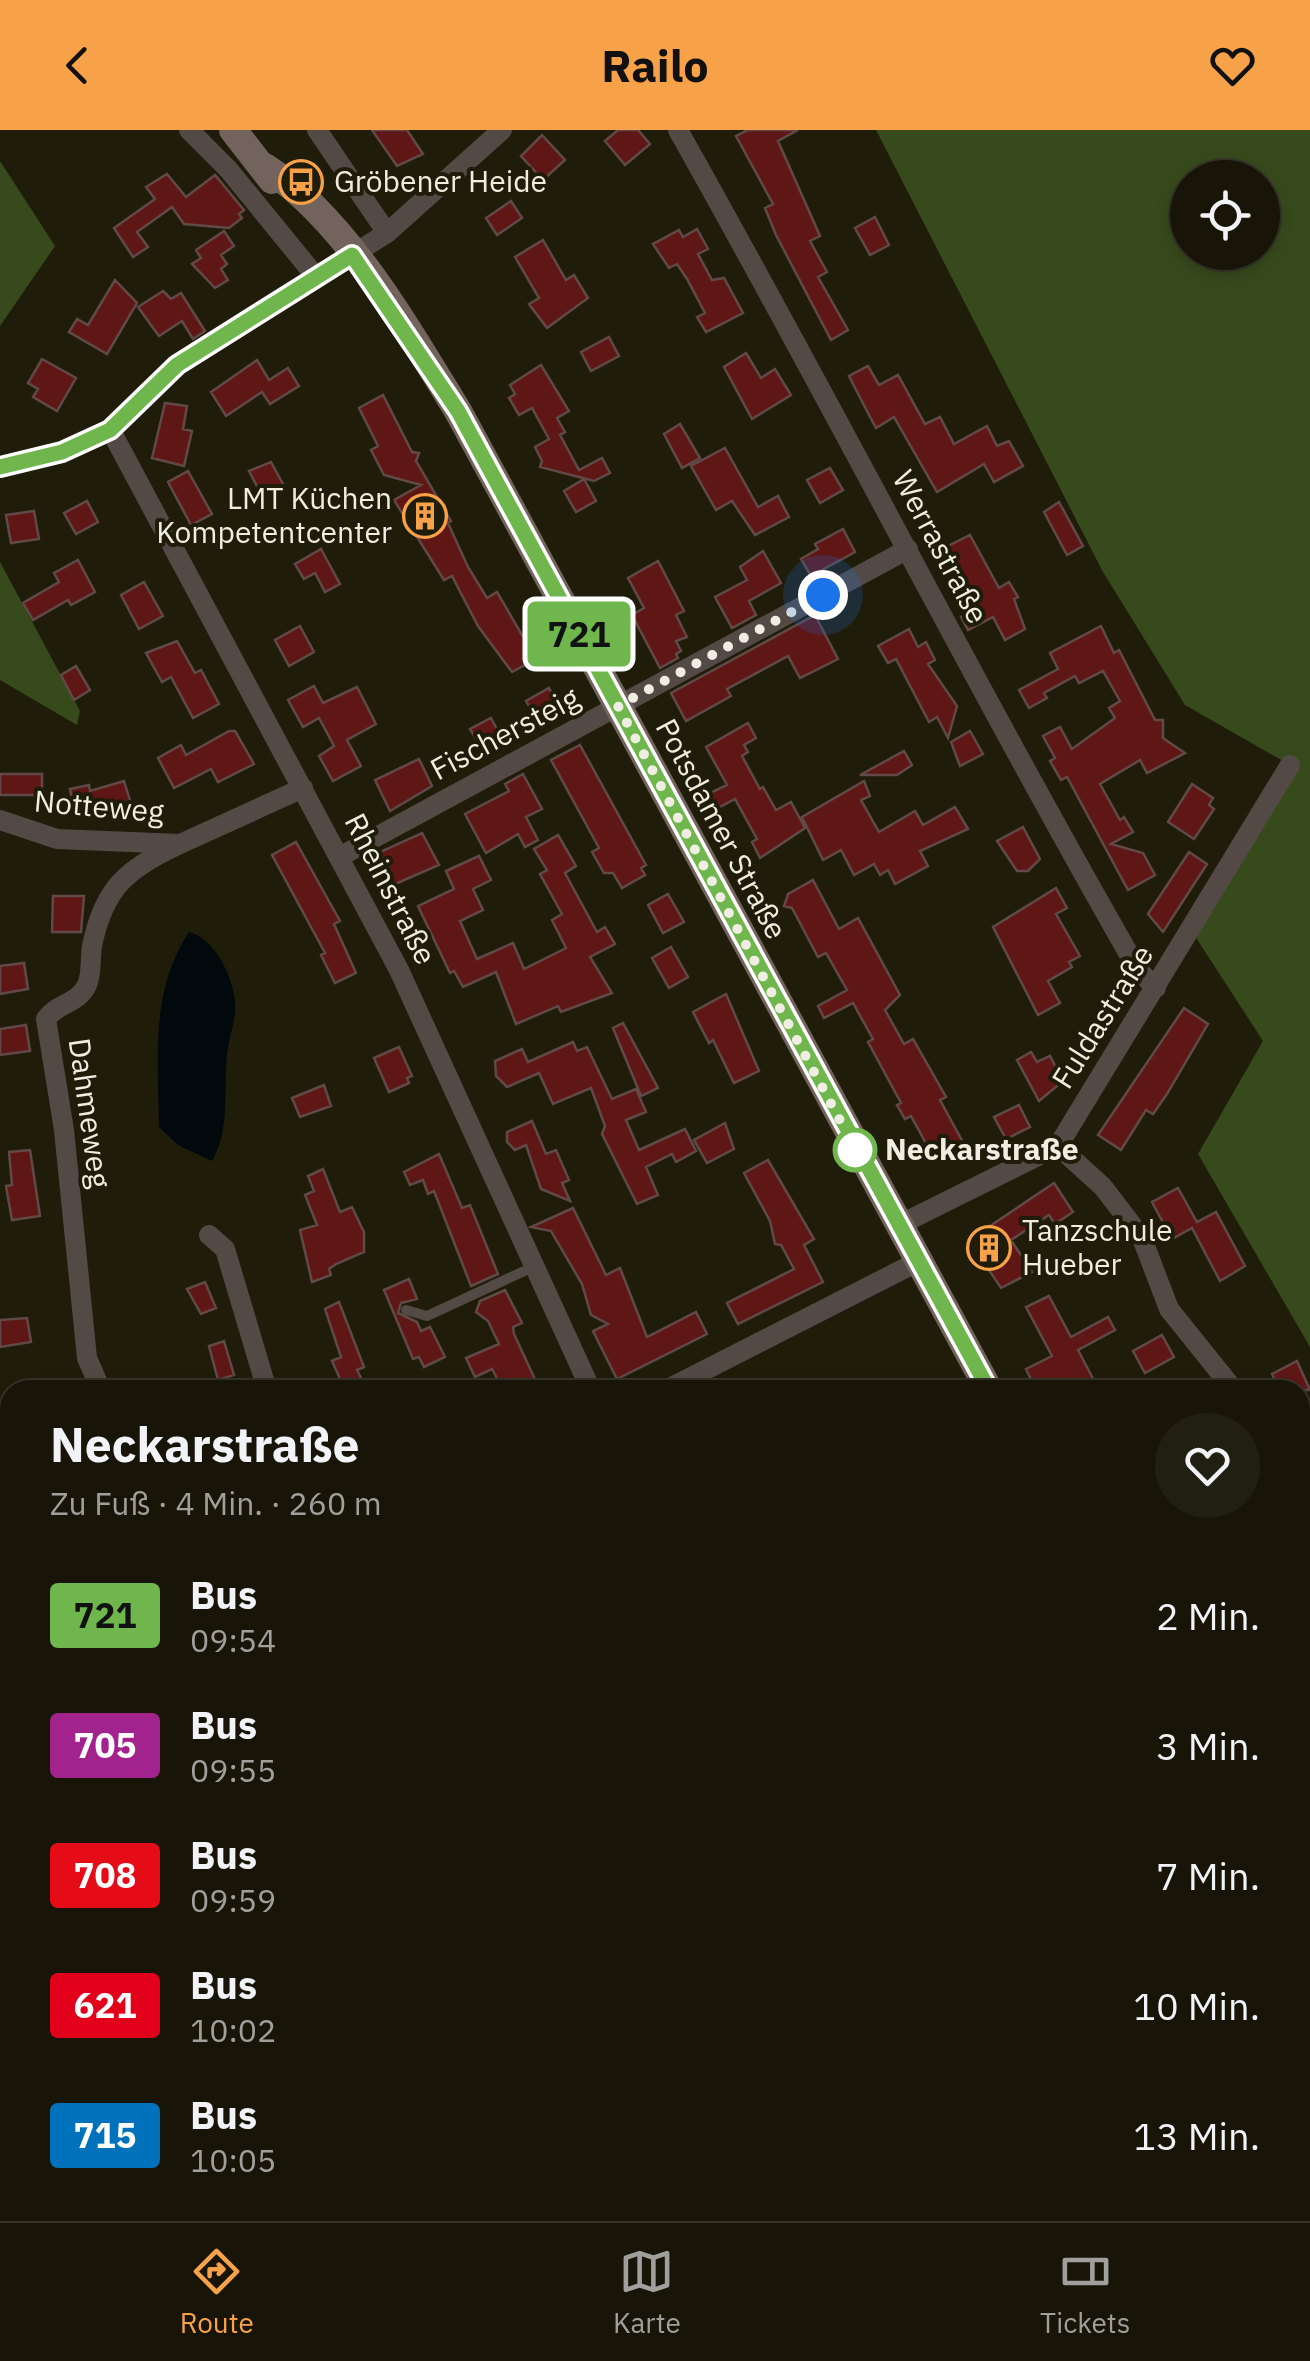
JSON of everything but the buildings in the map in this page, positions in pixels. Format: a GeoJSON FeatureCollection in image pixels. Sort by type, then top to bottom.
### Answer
{"type":"FeatureCollection","features":[{"type":"Feature","properties":{"kind":"main road","name":"Potsdamer Straße"},"geometry":{"type":"LineString","coordinates":[[232,130],[265,167],[320,210],[458,411],[983,1380]]}},
{"type":"Feature","properties":{"kind":"street"},"geometry":{"type":"LineString","coordinates":[[189,130],[228,169],[316,278]]}},
{"type":"Feature","properties":{"kind":"street"},"geometry":{"type":"LineString","coordinates":[[318,130],[387,233]]}},
{"type":"Feature","properties":{"kind":"street"},"geometry":{"type":"LineString","coordinates":[[0,467],[62,452],[110,430],[177,365],[387,233],[502,130]]}},
{"type":"Feature","properties":{"kind":"street","name":"Werrastraße"},"geometry":{"type":"LineString","coordinates":[[678,130],[908,549],[1032,785],[1138,970],[1156,988]]}},
{"type":"Feature","properties":{"kind":"street","name":"Rheinstraße"},"geometry":{"type":"LineString","coordinates":[[110,430],[399,970],[586,1380]]}},
{"type":"Feature","properties":{"kind":"street","name":"Fischersteig"},"geometry":{"type":"LineString","coordinates":[[341,856],[908,549]]}},
{"type":"Feature","properties":{"kind":"street","name":"Fuldastraße"},"geometry":{"type":"LineString","coordinates":[[1058,1146],[1290,765]]}},
{"type":"Feature","properties":{"kind":"street","name":"Notteweg"},"geometry":{"type":"LineString","coordinates":[[0,820],[57,839],[180,844],[302,788]]}},
{"type":"Feature","properties":{"kind":"street","name":"Dahmeweg"},"geometry":{"type":"LineString","coordinates":[[97,1380],[88,1358],[64,1130],[46,1019],[52,1010],[80,998],[90,980],[92,945],[107,899],[119,881],[147,860],[180,844]]}},
{"type":"Feature","properties":{"kind":"street"},"geometry":{"type":"LineString","coordinates":[[898,1226],[1058,1146],[1103,1186],[1142,1238],[1168,1309],[1226,1380]]}},
{"type":"Feature","properties":{"kind":"street"},"geometry":{"type":"LineString","coordinates":[[209,1235],[225,1249],[265,1380]]}},
{"type":"Feature","properties":{"kind":"street"},"geometry":{"type":"LineString","coordinates":[[686,1380],[918,1262]]}},
{"type":"Feature","properties":{"kind":"lane"},"geometry":{"type":"LineString","coordinates":[[406,1310],[428,1316],[533,1267]]}},
{"type":"Feature","properties":{"kind":"green space"},"geometry":{"type":"Polygon","coordinates":[[[876,130],[1310,130],[1310,1347],[1198,1154],[1263,1041],[1191,930],[1290,765],[1185,705],[1103,572],[876,130]]]}},
{"type":"Feature","properties":{"kind":"green space"},"geometry":{"type":"Polygon","coordinates":[[[0,161],[55,246],[0,326],[0,161]]]}},
{"type":"Feature","properties":{"kind":"green space"},"geometry":{"type":"Polygon","coordinates":[[[0,562],[80,711],[77,725],[0,680],[0,562]]]}},
{"type":"Feature","properties":{"kind":"shaded area"},"geometry":{"type":"Polygon","coordinates":[[[189,932],[214,950],[230,980],[235,1000],[222,1136],[212,1161],[178,1145],[159,1127],[162,1001],[176,954],[189,932]]]}},
{"type":"Feature","properties":{"kind":"bus line","name":"721"},"geometry":{"type":"LineString","coordinates":[[0,467],[62,452],[110,430],[177,365],[352,255],[408,331],[458,411],[983,1380]]}},
{"type":"Feature","properties":{"kind":"place","name":"Gröbener Heide"},"geometry":{"type":"Point","coordinates":[301,182]}},
{"type":"Feature","properties":{"kind":"place","name":"LMT Küchen Kompetentcenter"},"geometry":{"type":"Point","coordinates":[425,516]}},
{"type":"Feature","properties":{"kind":"place","name":"Neckarstraße"},"geometry":{"type":"Point","coordinates":[855,1150]}},
{"type":"Feature","properties":{"kind":"place","name":"Tanzschule Hueber"},"geometry":{"type":"Point","coordinates":[989,1248]}},
{"type":"Feature","properties":{"kind":"route"},"geometry":{"type":"LineString","coordinates":[[823,595],[618,706],[858,1154],[855,1150]]}}]}
